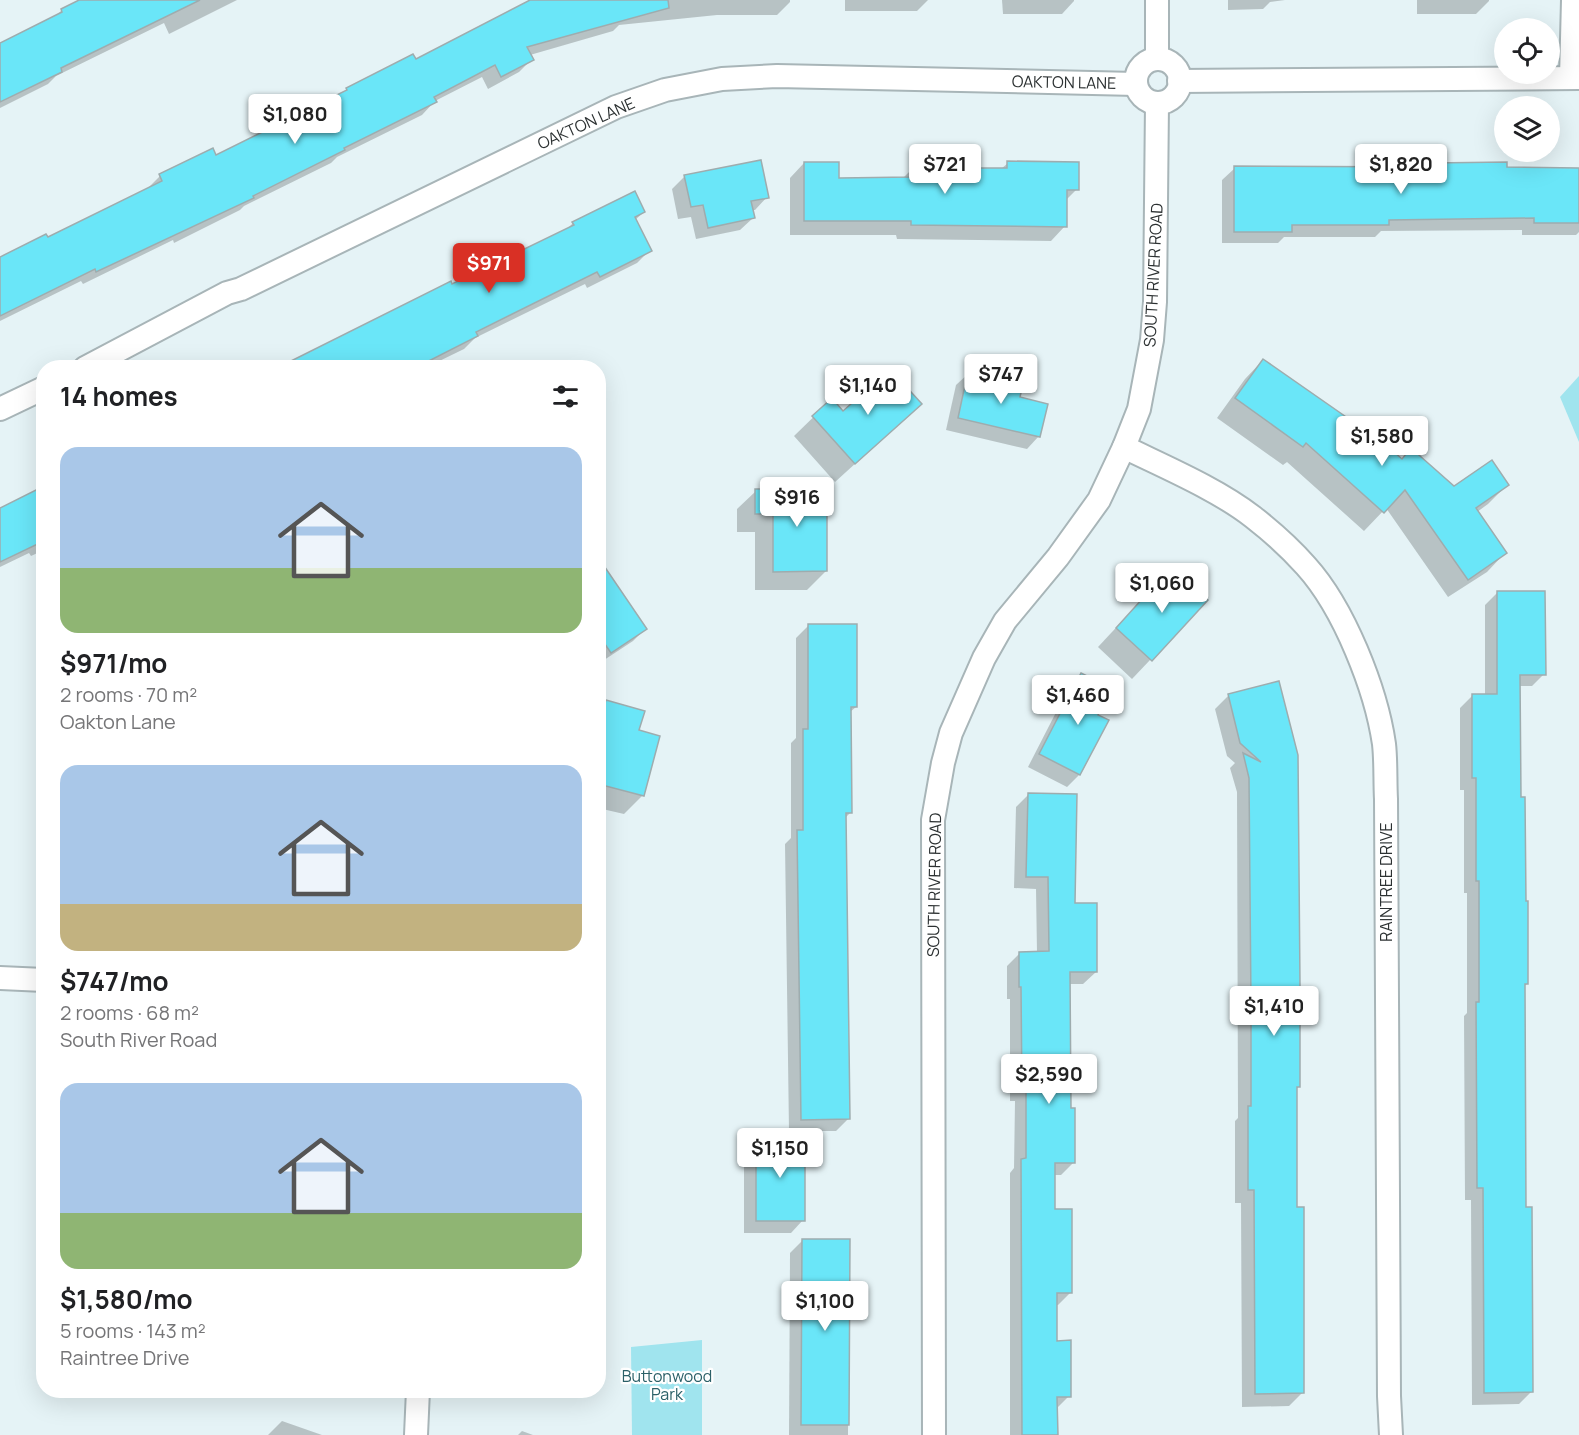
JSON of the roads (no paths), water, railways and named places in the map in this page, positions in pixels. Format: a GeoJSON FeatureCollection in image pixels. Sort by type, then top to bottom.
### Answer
{"type":"FeatureCollection","features":[{"type":"Feature","properties":{"kind":"street"},"geometry":{"type":"LineString","coordinates":[[1157,0],[1157,60]]}},
{"type":"Feature","properties":{"kind":"street"},"geometry":{"type":"LineString","coordinates":[[1179,81],[1575,78],[1573,0]]}},
{"type":"Feature","properties":{"kind":"street"},"geometry":{"type":"LineString","coordinates":[[1150,60],[1164,60],[1175,68],[1179,81],[1175,94],[1170,99],[1157,103],[1145,99],[1137,90],[1136,76],[1144,64],[1150,60]]}},
{"type":"Feature","properties":{"kind":"street","name":"OAKTON LANE"},"geometry":{"type":"LineString","coordinates":[[100,360],[227,293],[241,289],[616,107],[665,90],[722,79],[777,76],[1136,84]]}},
{"type":"Feature","properties":{"kind":"street","name":"SOUTH RIVER ROAD"},"geometry":{"type":"LineString","coordinates":[[934,1435],[933,820],[951,733],[984,658],[1005,621],[1058,556],[1099,500],[1139,409],[1152,340],[1155,302],[1157,103]]}},
{"type":"Feature","properties":{"kind":"street"},"geometry":{"type":"LineString","coordinates":[[0,409],[36,392]]}},
{"type":"Feature","properties":{"kind":"street","name":"RAINTREE DRIVE"},"geometry":{"type":"LineString","coordinates":[[1124,447],[1219,495],[1252,516],[1306,566],[1326,594],[1347,632],[1373,696],[1384,744],[1386,799],[1391,1435]]}},
{"type":"Feature","properties":{"kind":"street"},"geometry":{"type":"LineString","coordinates":[[0,978],[36,980]]}},
{"type":"Feature","properties":{"kind":"street"},"geometry":{"type":"LineString","coordinates":[[416,1435],[418,1398]]}},
{"type":"Feature","properties":{"kind":"park label","name":"Buttonwood Park"},"geometry":{"type":"Point","coordinates":[667,1385]}}]}
